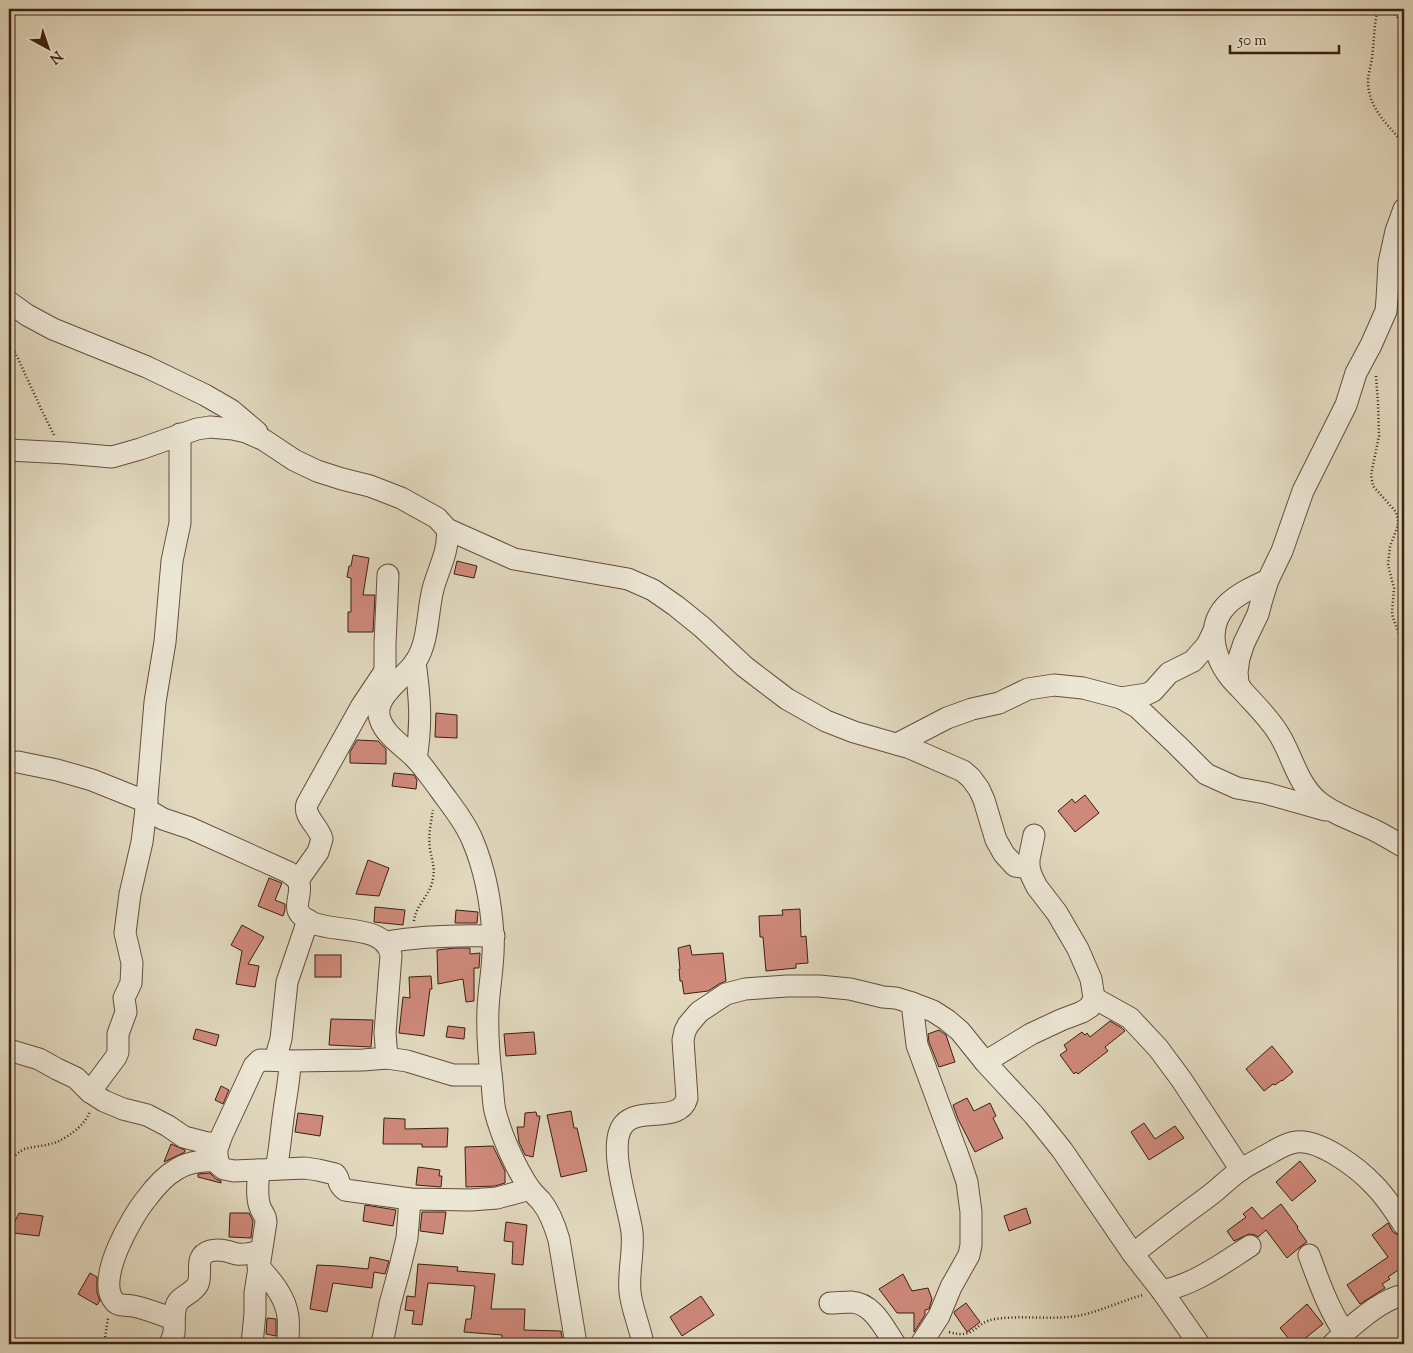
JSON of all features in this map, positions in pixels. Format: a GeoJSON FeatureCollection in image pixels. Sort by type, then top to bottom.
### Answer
{"type":"FeatureCollection","features":[{"type":"Feature","properties":{"kind":"street"},"geometry":{"type":"LineString","coordinates":[[1241,689],[1237,678],[1239,658],[1244,642],[1258,614],[1268,580],[1282,551],[1303,491],[1346,405],[1356,373],[1386,311],[1389,262],[1396,231],[1404,209]]}},
{"type":"Feature","properties":{"kind":"street"},"geometry":{"type":"LineString","coordinates":[[9,302],[27,315],[53,329],[147,367],[205,395],[231,410],[264,440]]}},
{"type":"Feature","properties":{"kind":"street"},"geometry":{"type":"LineString","coordinates":[[9,450],[112,456],[140,449],[197,429],[232,429],[246,432],[264,440],[294,460],[317,471],[370,486],[401,498],[437,518],[447,529],[514,559],[628,579],[653,590],[676,606],[745,667],[787,699],[826,721],[854,732],[897,744],[963,771],[971,778],[984,800],[996,840],[1004,854],[1015,866],[1029,868]]}},
{"type":"Feature","properties":{"kind":"street"},"geometry":{"type":"LineString","coordinates":[[92,1094],[99,1078],[115,1060],[118,1052],[118,1034],[126,1012],[124,998],[131,983],[132,963],[125,933],[130,894],[142,842],[155,702],[165,642],[172,561],[180,523],[180,434]]}},
{"type":"Feature","properties":{"kind":"street"},"geometry":{"type":"LineString","coordinates":[[447,529],[446,547],[433,588],[428,625],[420,653],[415,662],[387,693],[379,708],[379,716],[382,724],[401,747],[416,759],[458,814],[472,838],[482,865],[489,896],[494,936],[488,1008],[488,1046],[495,1110],[502,1133],[513,1158],[530,1189],[542,1202],[554,1225],[559,1240],[576,1344]]}},
{"type":"Feature","properties":{"kind":"street"},"geometry":{"type":"LineString","coordinates":[[387,693],[385,671],[388,575]]}},
{"type":"Feature","properties":{"kind":"street"},"geometry":{"type":"LineString","coordinates":[[1268,580],[1249,588],[1234,598],[1221,612],[1216,620],[1214,631],[1216,654],[1226,673],[1280,735],[1300,778],[1311,794],[1337,814]]}},
{"type":"Feature","properties":{"kind":"street"},"geometry":{"type":"LineString","coordinates":[[1121,698],[1148,694],[1153,691],[1169,673],[1193,661],[1214,631]]}},
{"type":"Feature","properties":{"kind":"street"},"geometry":{"type":"LineString","coordinates":[[415,662],[421,717],[416,759]]}},
{"type":"Feature","properties":{"kind":"street"},"geometry":{"type":"LineString","coordinates":[[298,880],[318,852],[322,839],[305,810],[307,804],[362,707],[385,671]]}},
{"type":"Feature","properties":{"kind":"street"},"geometry":{"type":"LineString","coordinates":[[897,744],[947,718],[972,709],[999,703],[1028,689],[1054,685],[1083,688],[1121,698],[1137,707],[1206,774],[1237,788],[1265,793],[1337,814],[1374,830],[1404,847]]}},
{"type":"Feature","properties":{"kind":"street"},"geometry":{"type":"LineString","coordinates":[[18,762],[92,780],[146,805],[163,819],[206,835],[288,872],[298,880],[297,907],[308,920],[332,928],[354,930],[372,935],[386,942],[391,955],[386,1026],[387,1058]]}},
{"type":"Feature","properties":{"kind":"street"},"geometry":{"type":"LineString","coordinates":[[984,1062],[1031,1034],[1082,1012],[1090,1006],[1094,998],[1091,979],[1078,949],[1057,913],[1037,887],[1029,868],[1034,835]]}},
{"type":"Feature","properties":{"kind":"street"},"geometry":{"type":"LineString","coordinates":[[252,1344],[255,1293],[266,1222],[266,1216],[260,1207],[258,1197],[267,1170],[282,1136],[283,1114],[290,1074],[282,1060],[281,1039],[287,982],[308,920]]}},
{"type":"Feature","properties":{"kind":"street"},"geometry":{"type":"LineString","coordinates":[[386,942],[462,935],[494,936]]}},
{"type":"Feature","properties":{"kind":"street"},"geometry":{"type":"LineString","coordinates":[[643,1344],[630,1292],[633,1245],[632,1229],[620,1174],[618,1155],[619,1132],[622,1125],[631,1119],[639,1116],[674,1112],[685,1104],[683,1040],[685,1030],[699,1012],[726,994],[753,988],[795,986],[850,989],[883,997],[896,998],[933,1011],[960,1031],[984,1062],[1034,1115],[1062,1150],[1132,1254],[1162,1291],[1198,1344]]}},
{"type":"Feature","properties":{"kind":"street"},"geometry":{"type":"LineString","coordinates":[[1094,998],[1130,1018],[1158,1048],[1181,1079],[1241,1170]]}},
{"type":"Feature","properties":{"kind":"street"},"geometry":{"type":"LineString","coordinates":[[912,1003],[917,1045],[967,1182],[971,1212],[969,1255],[951,1287],[934,1326],[921,1344]]}},
{"type":"Feature","properties":{"kind":"street"},"geometry":{"type":"LineString","coordinates":[[9,1050],[39,1059],[57,1070],[76,1078],[92,1094],[114,1106],[152,1118],[168,1126],[184,1138],[207,1143],[218,1152]]}},
{"type":"Feature","properties":{"kind":"street"},"geometry":{"type":"LineString","coordinates":[[491,1076],[453,1075],[407,1061],[387,1058],[364,1060],[260,1060],[255,1063],[218,1152],[221,1168],[226,1170],[304,1168],[318,1170],[335,1174],[339,1185],[345,1190],[410,1199],[471,1200],[497,1198],[530,1189]]}},
{"type":"Feature","properties":{"kind":"street"},"geometry":{"type":"LineString","coordinates":[[1132,1254],[1241,1170],[1286,1144],[1296,1142],[1307,1142],[1329,1150],[1368,1178],[1386,1198],[1404,1225]]}},
{"type":"Feature","properties":{"kind":"street"},"geometry":{"type":"LineString","coordinates":[[173,1319],[142,1308],[119,1304],[113,1299],[109,1283],[110,1268],[124,1236],[145,1199],[181,1166],[218,1152]]}},
{"type":"Feature","properties":{"kind":"street"},"geometry":{"type":"LineString","coordinates":[[382,1344],[405,1245],[410,1199]]}},
{"type":"Feature","properties":{"kind":"street"},"geometry":{"type":"LineString","coordinates":[[1162,1291],[1192,1281],[1250,1246]]}},
{"type":"Feature","properties":{"kind":"street"},"geometry":{"type":"LineString","coordinates":[[170,1344],[174,1333],[173,1319],[178,1302],[198,1284],[201,1257],[213,1250],[231,1251],[260,1259],[286,1306],[288,1344]]}},
{"type":"Feature","properties":{"kind":"street"},"geometry":{"type":"LineString","coordinates":[[1309,1255],[1324,1296],[1336,1319],[1339,1338],[1387,1300],[1404,1295]]}},
{"type":"Feature","properties":{"kind":"street"},"geometry":{"type":"LineString","coordinates":[[830,1303],[852,1302],[865,1305],[895,1344]]}},
{"type":"Feature","properties":{"kind":"path"},"geometry":{"type":"LineString","coordinates":[[1381,9],[1377,10],[1372,61],[1368,80],[1369,94],[1383,120],[1404,144]]}},
{"type":"Feature","properties":{"kind":"path"},"geometry":{"type":"LineString","coordinates":[[1390,9],[1404,24]]}},
{"type":"Feature","properties":{"kind":"path"},"geometry":{"type":"LineString","coordinates":[[9,339],[42,413],[66,453]]}},
{"type":"Feature","properties":{"kind":"path"},"geometry":{"type":"LineString","coordinates":[[1371,345],[1378,403],[1379,436],[1371,475],[1373,486],[1396,512],[1398,519],[1398,525],[1390,548],[1388,565],[1394,588],[1392,615],[1400,636],[1399,661],[1400,671],[1404,679]]}},
{"type":"Feature","properties":{"kind":"path"},"geometry":{"type":"LineString","coordinates":[[415,938],[415,913],[430,888],[432,881],[434,865],[430,848],[432,810]]}},
{"type":"Feature","properties":{"kind":"path"},"geometry":{"type":"LineString","coordinates":[[9,1072],[11,1092],[9,1108]]}},
{"type":"Feature","properties":{"kind":"path"},"geometry":{"type":"LineString","coordinates":[[9,1171],[11,1161],[19,1152],[24,1149],[59,1141],[82,1125],[88,1116],[92,1094]]}},
{"type":"Feature","properties":{"kind":"path"},"geometry":{"type":"LineString","coordinates":[[934,1326],[962,1335],[993,1319],[1078,1316],[1162,1291]]}},
{"type":"Feature","properties":{"kind":"path"},"geometry":{"type":"LineString","coordinates":[[104,1344],[113,1299]]}},
{"type":"Feature","properties":{"kind":"building"},"geometry":{"type":"Polygon","coordinates":[[[353,555],[369,558],[363,595],[375,595],[373,632],[348,632],[348,612],[351,612],[351,578],[347,577],[353,555]]]}},
{"type":"Feature","properties":{"kind":"building"},"geometry":{"type":"Polygon","coordinates":[[[457,561],[477,566],[474,578],[454,574],[457,561]]]}},
{"type":"Feature","properties":{"kind":"building"},"geometry":{"type":"Polygon","coordinates":[[[436,713],[457,715],[457,738],[435,737],[436,713]]]}},
{"type":"Feature","properties":{"kind":"building"},"geometry":{"type":"Polygon","coordinates":[[[357,740],[378,741],[386,749],[386,764],[350,763],[350,752],[357,740]]]}},
{"type":"Feature","properties":{"kind":"building"},"geometry":{"type":"Polygon","coordinates":[[[394,773],[414,775],[417,780],[416,789],[392,786],[394,773]]]}},
{"type":"Feature","properties":{"kind":"building"},"geometry":{"type":"Polygon","coordinates":[[[1085,795],[1099,813],[1075,832],[1058,811],[1072,799],[1075,803],[1085,795]]]}},
{"type":"Feature","properties":{"kind":"building"},"geometry":{"type":"Polygon","coordinates":[[[368,860],[389,868],[379,896],[356,894],[368,860]]]}},
{"type":"Feature","properties":{"kind":"building"},"geometry":{"type":"Polygon","coordinates":[[[269,878],[282,883],[275,900],[285,904],[283,916],[258,906],[269,878]]]}},
{"type":"Feature","properties":{"kind":"building"},"geometry":{"type":"Polygon","coordinates":[[[375,907],[405,910],[403,925],[374,922],[375,907]]]}},
{"type":"Feature","properties":{"kind":"building"},"geometry":{"type":"Polygon","coordinates":[[[800,909],[801,937],[806,936],[808,963],[796,964],[796,968],[766,971],[763,937],[760,937],[759,916],[783,915],[782,910],[800,909]]]}},
{"type":"Feature","properties":{"kind":"building"},"geometry":{"type":"Polygon","coordinates":[[[456,910],[478,912],[477,923],[455,923],[456,910]]]}},
{"type":"Feature","properties":{"kind":"building"},"geometry":{"type":"Polygon","coordinates":[[[242,925],[264,937],[248,964],[259,966],[255,987],[236,984],[242,951],[231,945],[242,925]]]}},
{"type":"Feature","properties":{"kind":"building"},"geometry":{"type":"Polygon","coordinates":[[[690,945],[692,955],[723,953],[726,981],[708,991],[684,994],[682,981],[680,981],[678,948],[690,945]]]}},
{"type":"Feature","properties":{"kind":"building"},"geometry":{"type":"Polygon","coordinates":[[[470,948],[470,954],[480,953],[479,968],[474,968],[474,1001],[466,1002],[463,979],[438,984],[437,950],[470,948]]]}},
{"type":"Feature","properties":{"kind":"building"},"geometry":{"type":"Polygon","coordinates":[[[315,955],[341,955],[341,977],[315,977],[315,955]]]}},
{"type":"Feature","properties":{"kind":"building"},"geometry":{"type":"Polygon","coordinates":[[[431,976],[432,989],[430,989],[424,1036],[399,1033],[403,997],[410,998],[409,977],[431,976]]]}},
{"type":"Feature","properties":{"kind":"building"},"geometry":{"type":"Polygon","coordinates":[[[331,1019],[373,1020],[371,1047],[329,1045],[331,1019]]]}},
{"type":"Feature","properties":{"kind":"building"},"geometry":{"type":"Polygon","coordinates":[[[1110,1021],[1125,1031],[1105,1047],[1108,1051],[1078,1074],[1076,1072],[1074,1074],[1060,1055],[1067,1050],[1064,1045],[1082,1032],[1085,1035],[1087,1033],[1090,1037],[1110,1021]]]}},
{"type":"Feature","properties":{"kind":"building"},"geometry":{"type":"Polygon","coordinates":[[[448,1026],[465,1028],[464,1039],[446,1037],[448,1026]]]}},
{"type":"Feature","properties":{"kind":"building"},"geometry":{"type":"Polygon","coordinates":[[[196,1029],[219,1035],[216,1046],[193,1039],[196,1029]]]}},
{"type":"Feature","properties":{"kind":"building"},"geometry":{"type":"Polygon","coordinates":[[[939,1030],[946,1035],[955,1062],[939,1067],[929,1042],[928,1034],[939,1030]]]}},
{"type":"Feature","properties":{"kind":"building"},"geometry":{"type":"Polygon","coordinates":[[[534,1032],[536,1054],[506,1056],[504,1034],[534,1032]]]}},
{"type":"Feature","properties":{"kind":"building"},"geometry":{"type":"Polygon","coordinates":[[[1272,1046],[1293,1072],[1264,1091],[1246,1069],[1272,1046]]]}},
{"type":"Feature","properties":{"kind":"building"},"geometry":{"type":"Polygon","coordinates":[[[221,1086],[229,1090],[223,1104],[215,1100],[221,1086]]]}},
{"type":"Feature","properties":{"kind":"building"},"geometry":{"type":"Polygon","coordinates":[[[967,1098],[974,1111],[990,1103],[996,1116],[993,1118],[1003,1138],[975,1152],[953,1105],[967,1098]]]}},
{"type":"Feature","properties":{"kind":"building"},"geometry":{"type":"Polygon","coordinates":[[[571,1111],[587,1171],[561,1177],[547,1115],[571,1111]]]}},
{"type":"Feature","properties":{"kind":"building"},"geometry":{"type":"Polygon","coordinates":[[[536,1112],[537,1116],[540,1116],[533,1157],[525,1155],[519,1142],[517,1127],[524,1127],[525,1113],[536,1112]]]}},
{"type":"Feature","properties":{"kind":"building"},"geometry":{"type":"Polygon","coordinates":[[[298,1113],[323,1116],[320,1136],[295,1132],[298,1113]]]}},
{"type":"Feature","properties":{"kind":"building"},"geometry":{"type":"Polygon","coordinates":[[[384,1118],[405,1119],[405,1129],[448,1128],[447,1147],[422,1147],[422,1144],[383,1144],[384,1118]]]}},
{"type":"Feature","properties":{"kind":"building"},"geometry":{"type":"Polygon","coordinates":[[[1144,1123],[1155,1139],[1175,1126],[1184,1138],[1149,1160],[1131,1132],[1144,1123]]]}},
{"type":"Feature","properties":{"kind":"building"},"geometry":{"type":"Polygon","coordinates":[[[171,1144],[185,1150],[185,1152],[164,1162],[171,1144]]]}},
{"type":"Feature","properties":{"kind":"building"},"geometry":{"type":"Polygon","coordinates":[[[493,1146],[505,1171],[505,1183],[495,1186],[466,1187],[465,1147],[493,1146]]]}},
{"type":"Feature","properties":{"kind":"building"},"geometry":{"type":"Polygon","coordinates":[[[1300,1161],[1316,1181],[1292,1201],[1276,1182],[1300,1161]]]}},
{"type":"Feature","properties":{"kind":"building"},"geometry":{"type":"Polygon","coordinates":[[[418,1167],[440,1170],[439,1176],[442,1176],[441,1187],[416,1185],[418,1167]]]}},
{"type":"Feature","properties":{"kind":"building"},"geometry":{"type":"Polygon","coordinates":[[[210,1173],[221,1183],[198,1177],[198,1174],[210,1173]]]}},
{"type":"Feature","properties":{"kind":"building"},"geometry":{"type":"Polygon","coordinates":[[[1281,1204],[1307,1242],[1287,1258],[1266,1230],[1258,1237],[1249,1234],[1234,1241],[1227,1231],[1246,1217],[1243,1214],[1252,1207],[1262,1219],[1281,1204]]]}},
{"type":"Feature","properties":{"kind":"building"},"geometry":{"type":"Polygon","coordinates":[[[365,1205],[396,1210],[393,1226],[363,1221],[365,1205]]]}},
{"type":"Feature","properties":{"kind":"building"},"geometry":{"type":"Polygon","coordinates":[[[1026,1208],[1031,1223],[1009,1231],[1004,1216],[1026,1208]]]}},
{"type":"Feature","properties":{"kind":"building"},"geometry":{"type":"Polygon","coordinates":[[[422,1212],[446,1212],[443,1234],[420,1231],[422,1212]]]}},
{"type":"Feature","properties":{"kind":"building"},"geometry":{"type":"Polygon","coordinates":[[[19,1213],[43,1216],[39,1236],[14,1233],[14,1223],[19,1213]]]}},
{"type":"Feature","properties":{"kind":"building"},"geometry":{"type":"Polygon","coordinates":[[[230,1213],[249,1213],[253,1221],[251,1238],[229,1237],[230,1213]]]}},
{"type":"Feature","properties":{"kind":"building"},"geometry":{"type":"Polygon","coordinates":[[[506,1222],[527,1225],[523,1265],[512,1264],[513,1242],[504,1241],[506,1222]]]}},
{"type":"Feature","properties":{"kind":"building"},"geometry":{"type":"Polygon","coordinates":[[[1388,1223],[1393,1232],[1400,1236],[1404,1243],[1404,1266],[1388,1277],[1390,1279],[1382,1284],[1385,1288],[1360,1304],[1347,1285],[1388,1257],[1372,1235],[1388,1223]]]}},
{"type":"Feature","properties":{"kind":"building"},"geometry":{"type":"Polygon","coordinates":[[[370,1257],[389,1261],[385,1274],[374,1272],[372,1288],[333,1283],[327,1312],[310,1309],[317,1265],[368,1269],[370,1257]]]}},
{"type":"Feature","properties":{"kind":"building"},"geometry":{"type":"Polygon","coordinates":[[[418,1264],[458,1267],[457,1271],[495,1274],[491,1309],[525,1309],[524,1330],[561,1331],[563,1344],[502,1344],[502,1335],[464,1332],[466,1319],[471,1319],[475,1286],[428,1283],[422,1325],[412,1324],[414,1311],[405,1310],[407,1296],[415,1297],[418,1264]]]}},
{"type":"Feature","properties":{"kind":"building"},"geometry":{"type":"Polygon","coordinates":[[[90,1273],[97,1277],[97,1293],[100,1301],[97,1305],[78,1294],[90,1273]]]}},
{"type":"Feature","properties":{"kind":"building"},"geometry":{"type":"Polygon","coordinates":[[[903,1274],[912,1291],[928,1288],[932,1299],[929,1309],[925,1310],[925,1315],[914,1332],[914,1313],[897,1313],[879,1289],[903,1274]]]}},
{"type":"Feature","properties":{"kind":"building"},"geometry":{"type":"Polygon","coordinates":[[[701,1296],[714,1315],[682,1336],[670,1317],[701,1296]]]}},
{"type":"Feature","properties":{"kind":"building"},"geometry":{"type":"Polygon","coordinates":[[[966,1303],[980,1322],[967,1332],[954,1313],[966,1303]]]}},
{"type":"Feature","properties":{"kind":"building"},"geometry":{"type":"Polygon","coordinates":[[[1307,1304],[1323,1324],[1298,1344],[1293,1344],[1280,1328],[1307,1304]]]}},
{"type":"Feature","properties":{"kind":"building"},"geometry":{"type":"Polygon","coordinates":[[[267,1318],[276,1319],[276,1336],[266,1334],[267,1318]]]}}]}
